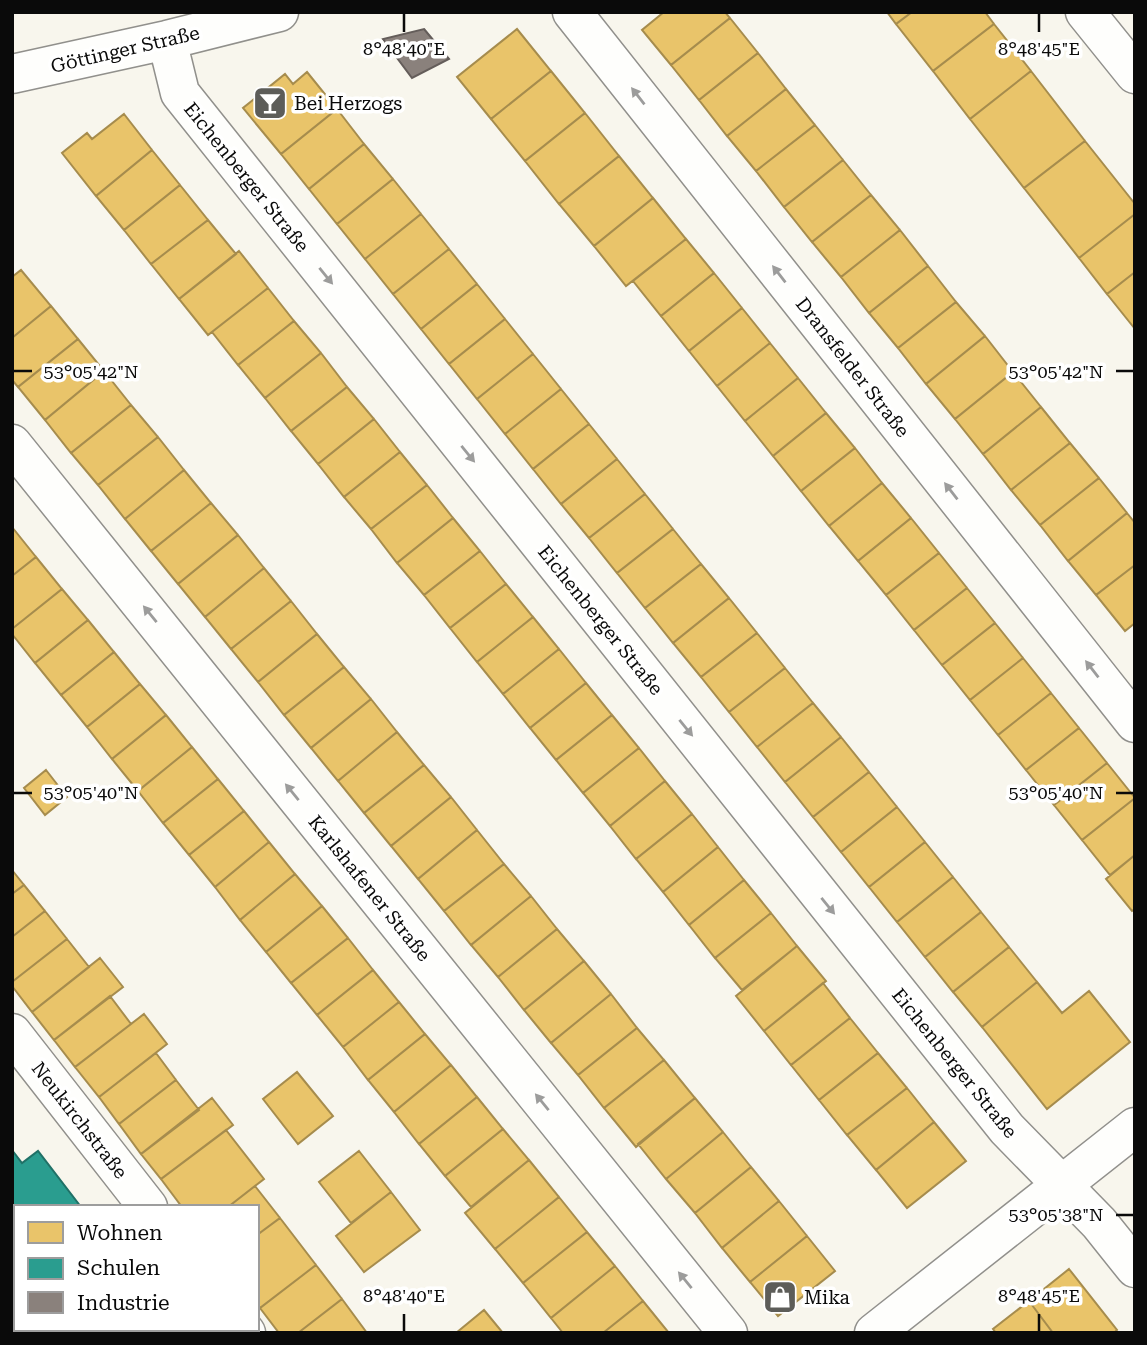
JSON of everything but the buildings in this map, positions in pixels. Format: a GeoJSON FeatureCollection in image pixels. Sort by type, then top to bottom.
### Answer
{"type":"FeatureCollection","features":[{"type":"Feature","properties":{"kind":"street","name":"Göttinger Straße"},"geometry":{"type":"LineString","coordinates":[[12,75],[279,12]]}},
{"type":"Feature","properties":{"kind":"street","name":"Dransfelder Straße"},"geometry":{"type":"LineString","coordinates":[[572,12],[1135,723]]}},
{"type":"Feature","properties":{"kind":"street"},"geometry":{"type":"LineString","coordinates":[[1085,12],[1135,74]]}},
{"type":"Feature","properties":{"kind":"street","name":"Eichenberger Straße"},"geometry":{"type":"LineString","coordinates":[[167,40],[180,93],[998,1118],[1099,1223],[1135,1268]]}},
{"type":"Feature","properties":{"kind":"street","name":"Karlshafener Straße"},"geometry":{"type":"LineString","coordinates":[[12,444],[728,1333]]}},
{"type":"Feature","properties":{"kind":"street","name":"Neukirchstraße"},"geometry":{"type":"LineString","coordinates":[[12,1033],[146,1205]]}},
{"type":"Feature","properties":{"kind":"street"},"geometry":{"type":"LineString","coordinates":[[874,1333],[1135,1127]]}},
{"type":"Feature","properties":{"kind":"place","name":"Bei Herzogs"},"geometry":{"type":"Point","coordinates":[270,103]}},
{"type":"Feature","properties":{"kind":"place","name":"Mika"},"geometry":{"type":"Point","coordinates":[780,1297]}}]}
